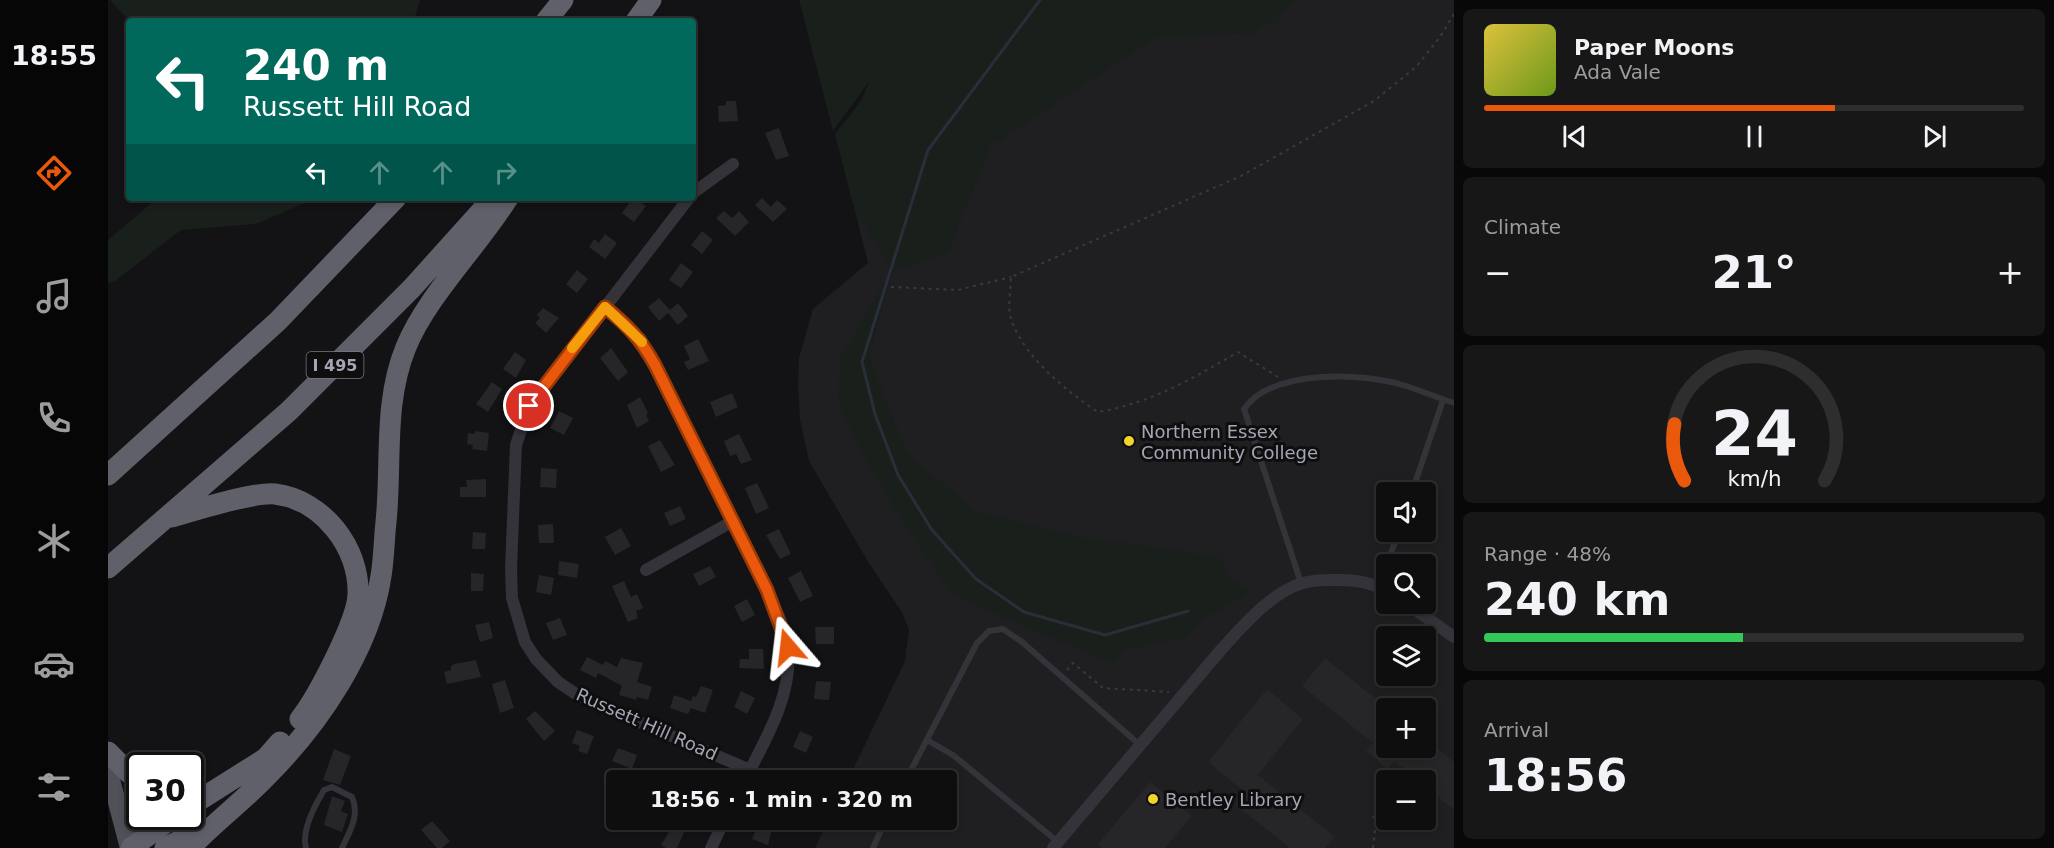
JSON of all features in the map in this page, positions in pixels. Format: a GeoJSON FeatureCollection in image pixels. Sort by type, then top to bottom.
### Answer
{"type":"FeatureCollection","features":[{"type":"Feature","properties":{"kind":"highway"},"geometry":{"type":"LineString","coordinates":[[548,18],[563,0]]}},
{"type":"Feature","properties":{"kind":"highway"},"geometry":{"type":"LineString","coordinates":[[638,18],[651,0]]}},
{"type":"Feature","properties":{"kind":"highway"},"geometry":{"type":"LineString","coordinates":[[108,474],[278,321],[393,201]]}},
{"type":"Feature","properties":{"kind":"highway","name":"I 495"},"geometry":{"type":"LineString","coordinates":[[108,568],[289,411],[412,288],[491,201]]}},
{"type":"Feature","properties":{"kind":"highway"},"geometry":{"type":"LineString","coordinates":[[190,848],[212,825],[265,779],[303,737],[331,698],[362,639],[381,578],[387,512],[392,400],[406,347],[434,300],[489,228],[506,201]]}},
{"type":"Feature","properties":{"kind":"highway"},"geometry":{"type":"LineString","coordinates":[[166,520],[214,504],[274,494],[308,505],[336,528],[352,557],[358,596],[344,639],[309,708],[266,758],[204,798]]}},
{"type":"Feature","properties":{"kind":"highway"},"geometry":{"type":"LineString","coordinates":[[108,752],[126,770]]}},
{"type":"Feature","properties":{"kind":"highway"},"geometry":{"type":"LineString","coordinates":[[204,793],[214,792]]}},
{"type":"Feature","properties":{"kind":"highway"},"geometry":{"type":"LineString","coordinates":[[165,848],[212,825]]}},
{"type":"Feature","properties":{"kind":"highway"},"geometry":{"type":"LineString","coordinates":[[130,848],[155,830]]}},
{"type":"Feature","properties":{"kind":"main road"},"geometry":{"type":"LineString","coordinates":[[108,768],[130,848]]}},
{"type":"Feature","properties":{"kind":"street"},"geometry":{"type":"LineString","coordinates":[[696,191],[733,164]]}},
{"type":"Feature","properties":{"kind":"street","name":"Russett Hill Road"},"geometry":{"type":"LineString","coordinates":[[687,201],[543,385],[521,426],[516,445],[512,598],[525,642],[558,682],[579,696],[736,770]]}},
{"type":"Feature","properties":{"kind":"street"},"geometry":{"type":"LineString","coordinates":[[605,307],[641,339],[774,606],[788,647],[785,689],[768,735],[750,770]]}},
{"type":"Feature","properties":{"kind":"street"},"geometry":{"type":"LineString","coordinates":[[646,570],[733,521]]}},
{"type":"Feature","properties":{"kind":"street"},"geometry":{"type":"LineString","coordinates":[[1055,845],[1246,622],[1280,595],[1301,583],[1351,580],[1376,586]]}},
{"type":"Feature","properties":{"kind":"street"},"geometry":{"type":"LineString","coordinates":[[1422,614],[1454,637]]}},
{"type":"Feature","properties":{"kind":"street"},"geometry":{"type":"LineString","coordinates":[[711,848],[720,830]]}},
{"type":"Feature","properties":{"kind":"lane"},"geometry":{"type":"LineString","coordinates":[[1301,583],[1244,409],[1252,397],[1268,387],[1288,383],[1334,377],[1365,377],[1404,385],[1454,404]]}},
{"type":"Feature","properties":{"kind":"lane"},"geometry":{"type":"LineString","coordinates":[[1415,482],[1443,400]]}},
{"type":"Feature","properties":{"kind":"lane"},"geometry":{"type":"LineString","coordinates":[[911,770],[977,643],[989,631],[1003,629],[1140,745]]}},
{"type":"Feature","properties":{"kind":"lane"},"geometry":{"type":"LineString","coordinates":[[927,740],[953,755],[1055,845]]}},
{"type":"Feature","properties":{"kind":"lane"},"geometry":{"type":"LineString","coordinates":[[306,848],[304,841],[314,810],[324,790],[332,787],[352,796],[355,804],[356,814],[342,848]]}},
{"type":"Feature","properties":{"kind":"lane"},"geometry":{"type":"LineString","coordinates":[[873,848],[881,830]]}},
{"type":"Feature","properties":{"kind":"path"},"geometry":{"type":"LineString","coordinates":[[891,287],[958,290],[1011,277],[1241,176],[1374,101],[1416,67],[1440,37],[1454,14]]}},
{"type":"Feature","properties":{"kind":"path"},"geometry":{"type":"LineString","coordinates":[[1011,277],[1011,318],[1032,355],[1065,391],[1098,412],[1132,406],[1187,382],[1238,352],[1288,383]]}},
{"type":"Feature","properties":{"kind":"path"},"geometry":{"type":"LineString","coordinates":[[1061,677],[1073,663],[1103,688],[1170,692],[1179,699]]}},
{"type":"Feature","properties":{"kind":"path"},"geometry":{"type":"LineString","coordinates":[[1373,816],[1376,820],[1373,848]]}},
{"type":"Feature","properties":{"kind":"shaded area"},"geometry":{"type":"Polygon","coordinates":[[[110,0],[420,0],[415,18],[126,18],[110,0]]]}},
{"type":"Feature","properties":{"kind":"shaded area"},"geometry":{"type":"Polygon","coordinates":[[[799,0],[1297,0],[1254,33],[1157,37],[991,145],[948,251],[892,272],[869,357],[906,452],[974,511],[1082,538],[1157,547],[1219,558],[1230,579],[1249,591],[1205,618],[1183,638],[1130,648],[1110,662],[953,595],[904,524],[863,454],[839,404],[840,359],[892,271],[853,205],[835,134],[861,101],[869,82],[833,131],[799,0]]]}},
{"type":"Feature","properties":{"kind":"shaded area","name":"Northern Essex Community College"},"geometry":{"type":"Polygon","coordinates":[[[952,0],[1454,0],[1454,848],[815,848],[824,830],[957,830],[957,770],[853,770],[905,661],[909,630],[903,614],[867,560],[809,461],[800,420],[798,386],[799,358],[813,309],[868,263],[840,151],[952,0]]]}},
{"type":"Feature","properties":{"kind":"shaded area"},"geometry":{"type":"Polygon","coordinates":[[[154,201],[309,201],[256,224],[181,230],[115,281],[108,283],[108,240],[154,201]]]}},
{"type":"Feature","properties":{"kind":"building"},"geometry":{"type":"Polygon","coordinates":[[[726,101],[736,101],[738,121],[719,122],[718,106],[726,105],[726,101]]]}},
{"type":"Feature","properties":{"kind":"building"},"geometry":{"type":"Polygon","coordinates":[[[779,128],[789,156],[776,160],[765,133],[779,128]]]}},
{"type":"Feature","properties":{"kind":"building"},"geometry":{"type":"Polygon","coordinates":[[[762,198],[771,207],[777,200],[787,209],[773,222],[755,205],[762,198]]]}},
{"type":"Feature","properties":{"kind":"building"},"geometry":{"type":"Polygon","coordinates":[[[631,201],[638,201],[646,206],[634,222],[622,213],[631,201]]]}},
{"type":"Feature","properties":{"kind":"building"},"geometry":{"type":"Polygon","coordinates":[[[724,211],[732,218],[739,211],[749,222],[735,236],[716,218],[724,211]]]}},
{"type":"Feature","properties":{"kind":"building"},"geometry":{"type":"Polygon","coordinates":[[[702,231],[713,240],[702,254],[691,245],[702,231]]]}},
{"type":"Feature","properties":{"kind":"building"},"geometry":{"type":"Polygon","coordinates":[[[605,234],[617,243],[605,259],[589,247],[594,239],[599,243],[605,234]]]}},
{"type":"Feature","properties":{"kind":"building"},"geometry":{"type":"Polygon","coordinates":[[[681,263],[693,272],[681,288],[669,280],[681,263]]]}},
{"type":"Feature","properties":{"kind":"building"},"geometry":{"type":"Polygon","coordinates":[[[577,270],[588,279],[577,293],[566,284],[577,270]]]}},
{"type":"Feature","properties":{"kind":"building"},"geometry":{"type":"Polygon","coordinates":[[[659,298],[670,310],[678,303],[688,316],[678,325],[668,313],[659,321],[648,307],[659,298]]]}},
{"type":"Feature","properties":{"kind":"building"},"geometry":{"type":"Polygon","coordinates":[[[543,308],[559,318],[546,333],[535,323],[540,318],[537,315],[543,308]]]}},
{"type":"Feature","properties":{"kind":"building"},"geometry":{"type":"Polygon","coordinates":[[[698,339],[709,361],[688,370],[684,362],[690,359],[684,346],[698,339]]]}},
{"type":"Feature","properties":{"kind":"building"},"geometry":{"type":"Polygon","coordinates":[[[611,348],[628,372],[618,381],[600,358],[611,348]]]}},
{"type":"Feature","properties":{"kind":"building"},"geometry":{"type":"Polygon","coordinates":[[[515,352],[526,360],[516,378],[503,369],[515,352]]]}},
{"type":"Feature","properties":{"kind":"building"},"geometry":{"type":"Polygon","coordinates":[[[492,382],[502,389],[488,412],[476,404],[492,382]]]}},
{"type":"Feature","properties":{"kind":"building"},"geometry":{"type":"Polygon","coordinates":[[[732,393],[738,407],[716,417],[710,402],[732,393]]]}},
{"type":"Feature","properties":{"kind":"building"},"geometry":{"type":"Polygon","coordinates":[[[640,397],[648,413],[646,415],[649,421],[637,428],[627,405],[640,397]]]}},
{"type":"Feature","properties":{"kind":"building"},"geometry":{"type":"Polygon","coordinates":[[[559,411],[573,418],[564,435],[550,428],[559,411]]]}},
{"type":"Feature","properties":{"kind":"building"},"geometry":{"type":"Polygon","coordinates":[[[475,431],[489,433],[487,451],[472,449],[473,445],[467,444],[468,433],[475,434],[475,431]]]}},
{"type":"Feature","properties":{"kind":"building"},"geometry":{"type":"Polygon","coordinates":[[[739,434],[752,460],[741,464],[736,454],[730,456],[724,441],[739,434]]]}},
{"type":"Feature","properties":{"kind":"building"},"geometry":{"type":"Polygon","coordinates":[[[660,440],[675,465],[661,472],[648,446],[660,440]]]}},
{"type":"Feature","properties":{"kind":"building"},"geometry":{"type":"Polygon","coordinates":[[[541,468],[557,469],[556,488],[540,487],[541,468]]]}},
{"type":"Feature","properties":{"kind":"building"},"geometry":{"type":"Polygon","coordinates":[[[486,479],[486,497],[460,497],[460,487],[467,487],[466,480],[486,479]]]}},
{"type":"Feature","properties":{"kind":"building"},"geometry":{"type":"Polygon","coordinates":[[[757,483],[769,508],[756,514],[745,488],[757,483]]]}},
{"type":"Feature","properties":{"kind":"building"},"geometry":{"type":"Polygon","coordinates":[[[680,506],[686,519],[670,526],[664,513],[680,506]]]}},
{"type":"Feature","properties":{"kind":"building"},"geometry":{"type":"Polygon","coordinates":[[[553,524],[554,543],[539,543],[538,525],[553,524]]]}},
{"type":"Feature","properties":{"kind":"building"},"geometry":{"type":"Polygon","coordinates":[[[621,528],[631,546],[615,555],[605,537],[621,528]]]}},
{"type":"Feature","properties":{"kind":"building"},"geometry":{"type":"Polygon","coordinates":[[[779,529],[791,554],[780,559],[766,535],[779,529]]]}},
{"type":"Feature","properties":{"kind":"building"},"geometry":{"type":"Polygon","coordinates":[[[473,532],[486,533],[485,549],[472,549],[473,532]]]}},
{"type":"Feature","properties":{"kind":"building"},"geometry":{"type":"Polygon","coordinates":[[[559,561],[579,564],[577,578],[558,575],[559,561]]]}},
{"type":"Feature","properties":{"kind":"building"},"geometry":{"type":"Polygon","coordinates":[[[710,566],[716,577],[699,586],[693,574],[710,566]]]}},
{"type":"Feature","properties":{"kind":"building"},"geometry":{"type":"Polygon","coordinates":[[[801,571],[813,596],[800,602],[788,578],[801,571]]]}},
{"type":"Feature","properties":{"kind":"building"},"geometry":{"type":"Polygon","coordinates":[[[471,573],[484,574],[483,591],[471,591],[471,573]]]}},
{"type":"Feature","properties":{"kind":"building"},"geometry":{"type":"Polygon","coordinates":[[[539,575],[554,578],[551,595],[536,592],[539,575]]]}},
{"type":"Feature","properties":{"kind":"building"},"geometry":{"type":"Polygon","coordinates":[[[624,581],[631,597],[637,594],[643,608],[636,611],[638,618],[628,622],[612,586],[624,581]]]}},
{"type":"Feature","properties":{"kind":"building"},"geometry":{"type":"Polygon","coordinates":[[[747,599],[755,615],[742,622],[734,606],[747,599]]]}},
{"type":"Feature","properties":{"kind":"building"},"geometry":{"type":"Polygon","coordinates":[[[560,618],[567,635],[553,640],[546,623],[560,618]]]}},
{"type":"Feature","properties":{"kind":"building"},"geometry":{"type":"Polygon","coordinates":[[[489,622],[493,638],[480,642],[475,625],[489,622]]]}},
{"type":"Feature","properties":{"kind":"building"},"geometry":{"type":"Polygon","coordinates":[[[815,627],[834,627],[834,644],[816,644],[815,627]]]}},
{"type":"Feature","properties":{"kind":"building"},"geometry":{"type":"Polygon","coordinates":[[[749,649],[763,649],[764,669],[739,668],[740,659],[749,659],[749,649]]]}},
{"type":"Feature","properties":{"kind":"building"},"geometry":{"type":"Polygon","coordinates":[[[587,657],[603,665],[605,661],[617,667],[621,658],[643,663],[637,682],[652,687],[648,700],[637,697],[636,700],[619,695],[622,686],[598,673],[596,678],[580,670],[587,657]]]}},
{"type":"Feature","properties":{"kind":"building"},"geometry":{"type":"Polygon","coordinates":[[[1325,658],[1376,699],[1376,758],[1436,758],[1436,748],[1454,762],[1454,810],[1436,795],[1436,770],[1405,770],[1394,761],[1387,769],[1366,751],[1373,743],[1302,686],[1325,658]]]}},
{"type":"Feature","properties":{"kind":"building"},"geometry":{"type":"Polygon","coordinates":[[[476,660],[481,677],[447,684],[444,672],[451,670],[451,666],[476,660]]]}},
{"type":"Feature","properties":{"kind":"building"},"geometry":{"type":"Polygon","coordinates":[[[505,680],[514,708],[500,713],[492,684],[505,680]]]}},
{"type":"Feature","properties":{"kind":"building"},"geometry":{"type":"Polygon","coordinates":[[[816,681],[831,682],[829,700],[814,699],[816,681]]]}},
{"type":"Feature","properties":{"kind":"building"},"geometry":{"type":"Polygon","coordinates":[[[701,686],[713,690],[705,713],[691,708],[688,714],[670,708],[674,695],[691,701],[693,696],[696,697],[701,686]]]}},
{"type":"Feature","properties":{"kind":"building"},"geometry":{"type":"Polygon","coordinates":[[[1267,689],[1303,719],[1258,775],[1335,837],[1325,848],[1290,848],[1236,805],[1246,793],[1208,762],[1267,689]]]}},
{"type":"Feature","properties":{"kind":"building"},"geometry":{"type":"Polygon","coordinates":[[[741,691],[755,698],[747,714],[734,707],[741,691]]]}},
{"type":"Feature","properties":{"kind":"building"},"geometry":{"type":"Polygon","coordinates":[[[535,711],[555,731],[544,741],[526,719],[535,711]]]}},
{"type":"Feature","properties":{"kind":"building"},"geometry":{"type":"Polygon","coordinates":[[[577,730],[594,736],[587,754],[578,751],[580,746],[572,743],[577,730]]]}},
{"type":"Feature","properties":{"kind":"building"},"geometry":{"type":"Polygon","coordinates":[[[800,731],[813,737],[806,753],[793,747],[800,731]]]}},
{"type":"Feature","properties":{"kind":"building"},"geometry":{"type":"Polygon","coordinates":[[[618,748],[637,755],[632,769],[612,761],[618,748]]]}},
{"type":"Feature","properties":{"kind":"building"},"geometry":{"type":"Polygon","coordinates":[[[334,749],[351,756],[340,785],[323,780],[334,749]]]}},
{"type":"Feature","properties":{"kind":"building","name":"Bentley Library"},"geometry":{"type":"Polygon","coordinates":[[[1150,782],[1192,816],[1165,848],[1102,848],[1098,844],[1150,782]]]}},
{"type":"Feature","properties":{"kind":"building"},"geometry":{"type":"Polygon","coordinates":[[[332,796],[345,801],[341,811],[348,814],[342,832],[324,825],[332,796]]]}},
{"type":"Feature","properties":{"kind":"building"},"geometry":{"type":"Polygon","coordinates":[[[432,821],[450,841],[442,848],[437,848],[421,830],[432,821]]]}},
{"type":"Feature","properties":{"kind":"building"},"geometry":{"type":"Polygon","coordinates":[[[670,830],[684,830],[677,848],[666,848],[661,845],[670,830]]]}},
{"type":"Feature","properties":{"kind":"building"},"geometry":{"type":"Polygon","coordinates":[[[756,830],[772,830],[768,845],[752,839],[756,830]]]}},
{"type":"Feature","properties":{"kind":"waterway"},"geometry":{"type":"LineString","coordinates":[[1040,0],[928,150],[862,362],[875,414],[898,475],[932,530],[976,579],[1024,612],[1105,635],[1188,611]]}},
{"type":"Feature","properties":{"kind":"slow traffic"},"geometry":{"type":"LineString","coordinates":[[572,348],[605,307],[629,327],[642,342]]}},
{"type":"Feature","properties":{"kind":"place","name":"Northern Essex Community College"},"geometry":{"type":"Point","coordinates":[1129,441]}},
{"type":"Feature","properties":{"kind":"place","name":"Bentley Library"},"geometry":{"type":"Point","coordinates":[1153,799]}},
{"type":"Feature","properties":{"kind":"route"},"geometry":{"type":"LineString","coordinates":[[529,406],[605,307],[629,327],[641,339],[655,365],[759,573],[785,631],[788,647]]}}]}
